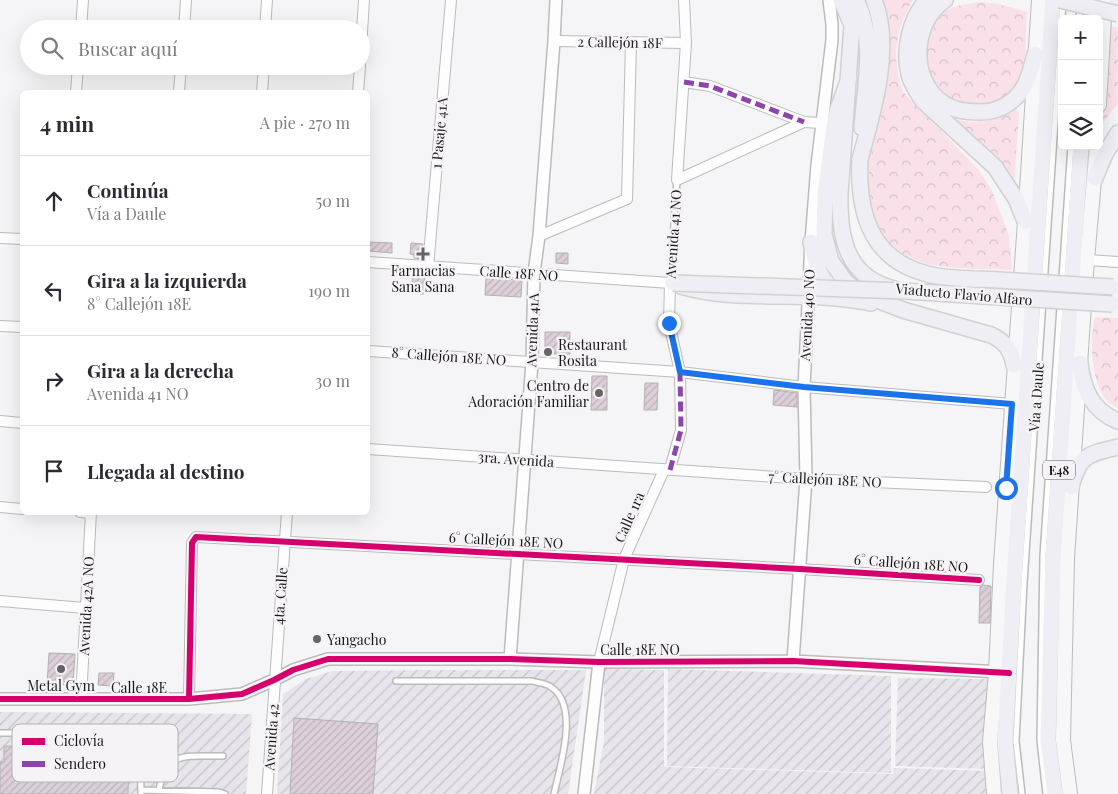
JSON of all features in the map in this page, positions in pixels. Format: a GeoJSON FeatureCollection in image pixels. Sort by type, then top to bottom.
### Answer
{"type":"FeatureCollection","features":[{"type":"Feature","properties":{"kind":"main road","name":"Viaducto Flavio Alfaro"},"geometry":{"type":"LineString","coordinates":[[841,0],[852,25],[840,215],[846,250],[855,265],[868,278],[882,286],[904,291],[1115,305]]}},
{"type":"Feature","properties":{"kind":"main road"},"geometry":{"type":"LineString","coordinates":[[856,0],[864,17],[868,39],[860,159],[860,195],[862,207],[872,232],[886,251],[895,260],[923,272],[955,277],[1116,287]]}},
{"type":"Feature","properties":{"kind":"main road"},"geometry":{"type":"LineString","coordinates":[[860,159],[876,99],[881,52],[882,34],[880,18],[874,0]]}},
{"type":"Feature","properties":{"kind":"main road"},"geometry":{"type":"LineString","coordinates":[[927,0],[917,14],[907,47],[909,74],[914,88],[923,101],[996,167],[1016,199],[1025,221]]}},
{"type":"Feature","properties":{"kind":"main road"},"geometry":{"type":"LineString","coordinates":[[945,0],[934,10],[926,22],[919,46],[919,58],[924,78],[933,94],[942,103],[956,110],[972,112],[986,112],[1006,105],[1023,89],[1035,54]]}},
{"type":"Feature","properties":{"kind":"main road","name":"Vía a Daule"},"geometry":{"type":"LineString","coordinates":[[1010,794],[1003,672],[1001,564],[1039,0]]}},
{"type":"Feature","properties":{"kind":"main road","name":"Vía a Daule"},"geometry":{"type":"LineString","coordinates":[[994,794],[990,742],[1003,672],[1053,0]]}},
{"type":"Feature","properties":{"kind":"main road"},"geometry":{"type":"LineString","coordinates":[[1062,0],[1118,14]]}},
{"type":"Feature","properties":{"kind":"main road"},"geometry":{"type":"LineString","coordinates":[[1090,15],[1091,0]]}},
{"type":"Feature","properties":{"kind":"main road"},"geometry":{"type":"LineString","coordinates":[[1102,60],[1105,0]]}},
{"type":"Feature","properties":{"kind":"main road"},"geometry":{"type":"LineString","coordinates":[[849,78],[834,127],[825,194],[824,234],[831,261],[845,281],[858,292],[903,310]]}},
{"type":"Feature","properties":{"kind":"main road"},"geometry":{"type":"LineString","coordinates":[[1095,178],[1105,154],[1118,133]]}},
{"type":"Feature","properties":{"kind":"main road","name":"Vía a Daule"},"geometry":{"type":"LineString","coordinates":[[1056,794],[1048,740],[1053,557],[1081,150]]}},
{"type":"Feature","properties":{"kind":"main road","name":"E48"},"geometry":{"type":"LineString","coordinates":[[1070,794],[1063,740],[1067,558],[1087,260],[1097,150]]}},
{"type":"Feature","properties":{"kind":"main road"},"geometry":{"type":"LineString","coordinates":[[811,242],[816,265],[827,284],[835,291],[861,301]]}},
{"type":"Feature","properties":{"kind":"main road"},"geometry":{"type":"LineString","coordinates":[[671,283],[904,291]]}},
{"type":"Feature","properties":{"kind":"main road"},"geometry":{"type":"LineString","coordinates":[[671,283],[702,292],[861,301],[903,310],[991,335],[1002,340],[1011,353],[1014,365]]}},
{"type":"Feature","properties":{"kind":"main road"},"geometry":{"type":"LineString","coordinates":[[1080,363],[1082,380],[1091,401],[1108,417],[1118,421]]}},
{"type":"Feature","properties":{"kind":"main road"},"geometry":{"type":"LineString","coordinates":[[1072,487],[1075,472],[1081,462],[1094,452],[1118,447]]}},
{"type":"Feature","properties":{"kind":"street"},"geometry":{"type":"LineString","coordinates":[[81,20],[82,0]]}},
{"type":"Feature","properties":{"kind":"street"},"geometry":{"type":"LineString","coordinates":[[185,20],[186,0]]}},
{"type":"Feature","properties":{"kind":"street"},"geometry":{"type":"LineString","coordinates":[[266,20],[267,0]]}},
{"type":"Feature","properties":{"kind":"street"},"geometry":{"type":"LineString","coordinates":[[363,20],[364,0]]}},
{"type":"Feature","properties":{"kind":"street","name":"1 Pasaje 41A"},"geometry":{"type":"LineString","coordinates":[[428,267],[451,0]]}},
{"type":"Feature","properties":{"kind":"street","name":"Avenida 41A"},"geometry":{"type":"LineString","coordinates":[[510,659],[532,362],[534,273],[539,236],[556,0]]}},
{"type":"Feature","properties":{"kind":"street","name":"Avenida 41 NO"},"geometry":{"type":"LineString","coordinates":[[677,180],[686,44],[684,0]]}},
{"type":"Feature","properties":{"kind":"street","name":"Avenida 40 NO"},"geometry":{"type":"LineString","coordinates":[[793,661],[806,479],[804,387],[811,242],[821,123],[832,40],[829,0]]}},
{"type":"Feature","properties":{"kind":"street","name":"2 Callejón 18F"},"geometry":{"type":"LineString","coordinates":[[554,41],[686,44]]}},
{"type":"Feature","properties":{"kind":"street"},"geometry":{"type":"LineString","coordinates":[[539,236],[627,199],[631,42]]}},
{"type":"Feature","properties":{"kind":"street"},"geometry":{"type":"LineString","coordinates":[[76,90],[77,75]]}},
{"type":"Feature","properties":{"kind":"street"},"geometry":{"type":"LineString","coordinates":[[179,90],[180,75]]}},
{"type":"Feature","properties":{"kind":"street"},"geometry":{"type":"LineString","coordinates":[[262,90],[263,75]]}},
{"type":"Feature","properties":{"kind":"street"},"geometry":{"type":"LineString","coordinates":[[358,90],[359,75]]}},
{"type":"Feature","properties":{"kind":"street"},"geometry":{"type":"LineString","coordinates":[[684,82],[710,86],[804,122],[821,123]]}},
{"type":"Feature","properties":{"kind":"street"},"geometry":{"type":"LineString","coordinates":[[677,180],[804,122]]}},
{"type":"Feature","properties":{"kind":"street"},"geometry":{"type":"LineString","coordinates":[[0,238],[20,239]]}},
{"type":"Feature","properties":{"kind":"street"},"geometry":{"type":"LineString","coordinates":[[1087,260],[1118,262]]}},
{"type":"Feature","properties":{"kind":"street","name":"Calle 18F NO"},"geometry":{"type":"LineString","coordinates":[[370,262],[671,283]]}},
{"type":"Feature","properties":{"kind":"street","name":"Avenida 41 NO"},"geometry":{"type":"LineString","coordinates":[[667,468],[680,430],[680,372],[669,323],[671,283]]}},
{"type":"Feature","properties":{"kind":"street"},"geometry":{"type":"LineString","coordinates":[[0,326],[20,327]]}},
{"type":"Feature","properties":{"kind":"street","name":"8° Callejón 18E NO"},"geometry":{"type":"LineString","coordinates":[[370,350],[680,372],[804,387],[1012,404]]}},
{"type":"Feature","properties":{"kind":"street"},"geometry":{"type":"LineString","coordinates":[[0,421],[20,423]]}},
{"type":"Feature","properties":{"kind":"street","name":"3ra. Avenida"},"geometry":{"type":"LineString","coordinates":[[370,449],[667,468]]}},
{"type":"Feature","properties":{"kind":"street","name":"7° Callejón 18E NO"},"geometry":{"type":"LineString","coordinates":[[667,468],[806,479],[986,488]]}},
{"type":"Feature","properties":{"kind":"street","name":"Calle 1ra"},"geometry":{"type":"LineString","coordinates":[[584,794],[599,662],[624,559],[667,468]]}},
{"type":"Feature","properties":{"kind":"street"},"geometry":{"type":"LineString","coordinates":[[0,507],[20,509]]}},
{"type":"Feature","properties":{"kind":"street","name":"Avenida 42A NO"},"geometry":{"type":"LineString","coordinates":[[81,699],[91,515]]}},
{"type":"Feature","properties":{"kind":"street","name":"4ta. Calle"},"geometry":{"type":"LineString","coordinates":[[274,680],[287,515]]}},
{"type":"Feature","properties":{"kind":"street","name":"6° Callejón 18E NO"},"geometry":{"type":"LineString","coordinates":[[189,699],[192,543],[196,537],[285,540],[979,580]]}},
{"type":"Feature","properties":{"kind":"street"},"geometry":{"type":"LineString","coordinates":[[0,601],[86,608]]}},
{"type":"Feature","properties":{"kind":"street","name":"Calle 18E NO"},"geometry":{"type":"LineString","coordinates":[[274,680],[293,670],[328,659],[510,659],[599,662],[793,661],[1003,672]]}},
{"type":"Feature","properties":{"kind":"street","name":"Calle 18E"},"geometry":{"type":"LineString","coordinates":[[0,699],[189,699],[242,694],[274,680]]}},
{"type":"Feature","properties":{"kind":"street","name":"Avenida 42"},"geometry":{"type":"LineString","coordinates":[[267,794],[274,680]]}},
{"type":"Feature","properties":{"kind":"lane","name":"Vía a Daule"},"geometry":{"type":"LineString","coordinates":[[1022,794],[1016,741],[1023,593],[1062,0]]}},
{"type":"Feature","properties":{"kind":"lane"},"geometry":{"type":"LineString","coordinates":[[1080,15],[1081,0]]}},
{"type":"Feature","properties":{"kind":"lane","name":"Vía a Daule"},"geometry":{"type":"LineString","coordinates":[[1046,794],[1040,740],[1043,565],[1071,150]]}},
{"type":"Feature","properties":{"kind":"lane","name":"Avenida 41 NO"},"geometry":{"type":"LineString","coordinates":[[671,283],[677,180]]}},
{"type":"Feature","properties":{"kind":"lane"},"geometry":{"type":"LineString","coordinates":[[396,681],[532,681],[550,686],[564,703],[566,742],[554,794]]}},
{"type":"Feature","properties":{"kind":"lane"},"geometry":{"type":"LineString","coordinates":[[178,759],[223,756]]}},
{"type":"Feature","properties":{"kind":"lane"},"geometry":{"type":"LineString","coordinates":[[159,790],[160,782]]}},
{"type":"Feature","properties":{"kind":"lane"},"geometry":{"type":"LineString","coordinates":[[141,792],[159,790],[219,792],[225,794]]}},
{"type":"Feature","properties":{"kind":"shaded area"},"geometry":{"type":"Polygon","coordinates":[[[604,669],[664,670],[664,767],[893,774],[894,768],[989,771],[989,794],[594,794],[604,742],[604,669]]]}},
{"type":"Feature","properties":{"kind":"shaded area"},"geometry":{"type":"Polygon","coordinates":[[[668,669],[891,676],[891,773],[667,766],[668,669]]]}},
{"type":"Feature","properties":{"kind":"shaded area"},"geometry":{"type":"Polygon","coordinates":[[[586,670],[568,794],[277,794],[283,694],[306,679],[333,671],[586,670]]]}},
{"type":"Feature","properties":{"kind":"shaded area"},"geometry":{"type":"Polygon","coordinates":[[[898,678],[987,679],[986,744],[989,769],[895,766],[898,678]]]}},
{"type":"Feature","properties":{"kind":"shaded area"},"geometry":{"type":"Polygon","coordinates":[[[0,712],[252,714],[246,794],[0,794],[0,712]]]}},
{"type":"Feature","properties":{"kind":"green space"},"geometry":{"type":"Polygon","coordinates":[[[881,0],[913,0],[902,22],[897,45],[897,68],[903,92],[977,168],[992,190],[1009,236],[1012,270],[958,268],[918,261],[899,251],[885,237],[875,221],[867,194],[866,179],[881,0]]]}},
{"type":"Feature","properties":{"kind":"green space"},"geometry":{"type":"Polygon","coordinates":[[[980,2],[999,4],[1027,12],[1023,70],[1017,82],[1001,99],[991,104],[965,106],[948,99],[932,83],[928,73],[926,51],[932,29],[944,13],[958,6],[980,2]]]}},
{"type":"Feature","properties":{"kind":"green space"},"geometry":{"type":"Polygon","coordinates":[[[1109,26],[1118,28],[1118,103],[1103,123],[1109,26]]]}},
{"type":"Feature","properties":{"kind":"green space"},"geometry":{"type":"Polygon","coordinates":[[[1016,109],[1019,113],[1014,185],[951,119],[968,122],[993,120],[1016,109]]]}},
{"type":"Feature","properties":{"kind":"green space"},"geometry":{"type":"Polygon","coordinates":[[[1095,317],[1118,318],[1118,408],[1109,402],[1102,393],[1097,381],[1092,354],[1095,317]]]}},
{"type":"Feature","properties":{"kind":"building"},"geometry":{"type":"Polygon","coordinates":[[[370,242],[392,243],[392,253],[370,251],[370,242]]]}},
{"type":"Feature","properties":{"kind":"building"},"geometry":{"type":"Polygon","coordinates":[[[411,243],[423,244],[422,259],[414,258],[414,255],[410,254],[411,243]]]}},
{"type":"Feature","properties":{"kind":"building"},"geometry":{"type":"Polygon","coordinates":[[[556,253],[568,253],[568,264],[556,263],[556,253]]]}},
{"type":"Feature","properties":{"kind":"building"},"geometry":{"type":"Polygon","coordinates":[[[413,272],[425,273],[424,294],[411,293],[413,272]]]}},
{"type":"Feature","properties":{"kind":"building"},"geometry":{"type":"Polygon","coordinates":[[[486,277],[522,280],[521,297],[485,295],[486,277]]]}},
{"type":"Feature","properties":{"kind":"building"},"geometry":{"type":"Polygon","coordinates":[[[545,332],[570,332],[570,354],[545,354],[545,332]]]}},
{"type":"Feature","properties":{"kind":"building","name":"Centro de Adoración Familiar"},"geometry":{"type":"Polygon","coordinates":[[[592,376],[607,376],[607,410],[591,410],[592,376]]]}},
{"type":"Feature","properties":{"kind":"building"},"geometry":{"type":"Polygon","coordinates":[[[645,383],[658,383],[657,410],[644,410],[645,383]]]}},
{"type":"Feature","properties":{"kind":"building"},"geometry":{"type":"Polygon","coordinates":[[[774,390],[797,393],[797,407],[773,405],[774,390]]]}},
{"type":"Feature","properties":{"kind":"building"},"geometry":{"type":"Polygon","coordinates":[[[983,585],[991,586],[990,623],[979,623],[980,587],[983,585]]]}},
{"type":"Feature","properties":{"kind":"building","name":"Metal Gym"},"geometry":{"type":"Polygon","coordinates":[[[49,653],[75,654],[73,685],[47,684],[49,653]]]}},
{"type":"Feature","properties":{"kind":"building"},"geometry":{"type":"Polygon","coordinates":[[[99,673],[114,673],[113,686],[98,685],[99,673]]]}},
{"type":"Feature","properties":{"kind":"building"},"geometry":{"type":"Polygon","coordinates":[[[294,718],[378,724],[373,794],[290,794],[294,718]]]}},
{"type":"Feature","properties":{"kind":"building"},"geometry":{"type":"Polygon","coordinates":[[[4,746],[12,746],[12,782],[128,782],[128,794],[0,794],[0,762],[4,762],[4,746]]]}},
{"type":"Feature","properties":{"kind":"marked path"},"geometry":{"type":"LineString","coordinates":[[684,82],[710,86],[804,122]]}},
{"type":"Feature","properties":{"kind":"marked path"},"geometry":{"type":"LineString","coordinates":[[670,470],[681,430],[680,372]]}},
{"type":"Feature","properties":{"kind":"cycle path"},"geometry":{"type":"LineString","coordinates":[[189,699],[192,543],[196,537],[979,580]]}},
{"type":"Feature","properties":{"kind":"cycle path"},"geometry":{"type":"LineString","coordinates":[[0,699],[189,699],[242,694],[293,670],[328,659],[510,659],[599,662],[793,661],[1009,673]]}},
{"type":"Feature","properties":{"kind":"place","name":"Farmacias Sana Sana"},"geometry":{"type":"Point","coordinates":[423,254]}},
{"type":"Feature","properties":{"kind":"place","name":"Restaurant Rosita"},"geometry":{"type":"Point","coordinates":[548,352]}},
{"type":"Feature","properties":{"kind":"place","name":"Centro de Adoración Familiar"},"geometry":{"type":"Point","coordinates":[599,393]}},
{"type":"Feature","properties":{"kind":"place","name":"Yangacho"},"geometry":{"type":"Point","coordinates":[317,639]}},
{"type":"Feature","properties":{"kind":"place","name":"Metal Gym"},"geometry":{"type":"Point","coordinates":[61,669]}},
{"type":"Feature","properties":{"kind":"route"},"geometry":{"type":"LineString","coordinates":[[669,323],[680,372],[804,387],[1012,404],[1006,488]]}}]}
